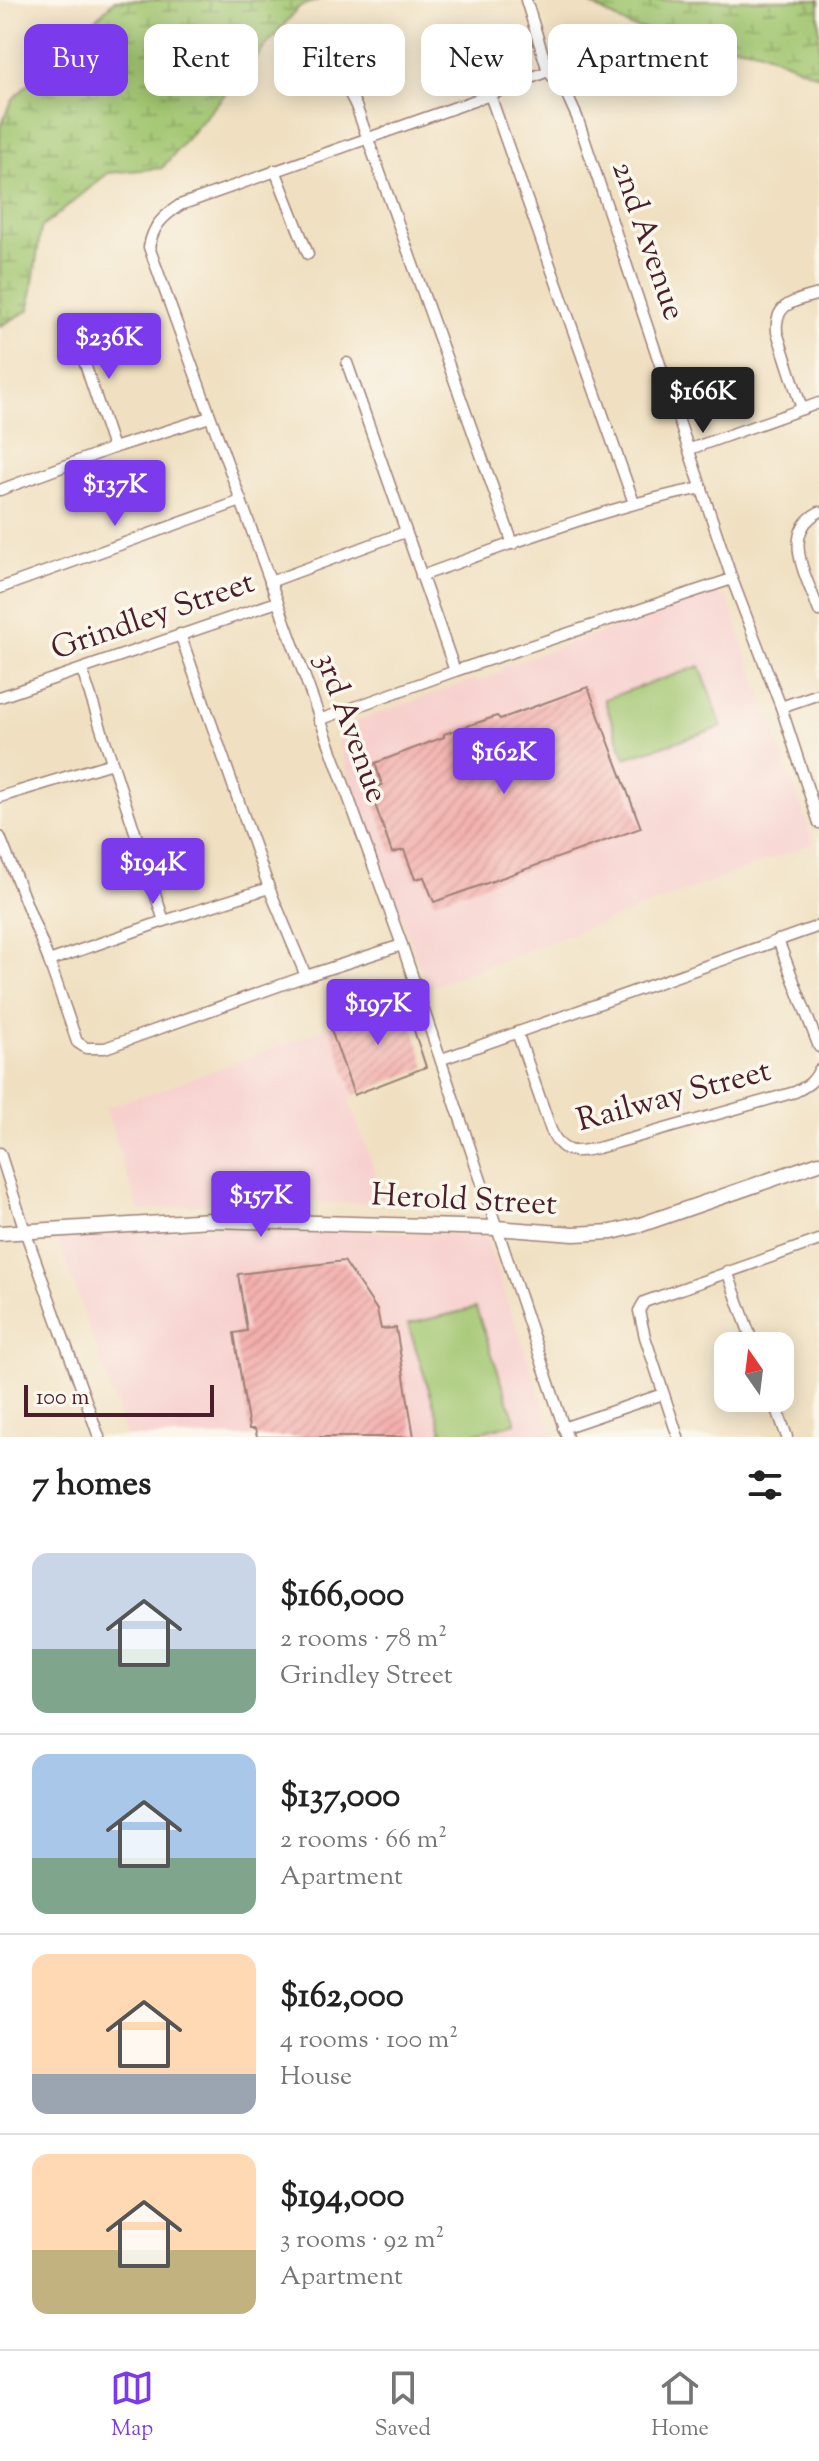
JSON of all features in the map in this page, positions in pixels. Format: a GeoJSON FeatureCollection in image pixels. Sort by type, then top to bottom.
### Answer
{"type":"FeatureCollection","features":[{"type":"Feature","properties":{"kind":"street","name":"2nd Avenue"},"geometry":{"type":"LineString","coordinates":[[526,0],[548,71]]}},
{"type":"Feature","properties":{"kind":"street"},"geometry":{"type":"LineString","coordinates":[[532,78],[548,71]]}},
{"type":"Feature","properties":{"kind":"street"},"geometry":{"type":"LineString","coordinates":[[352,96],[513,544]]}},
{"type":"Feature","properties":{"kind":"street"},"geometry":{"type":"LineString","coordinates":[[308,254],[275,170],[487,96]]}},
{"type":"Feature","properties":{"kind":"street"},"geometry":{"type":"LineString","coordinates":[[490,96],[634,503]]}},
{"type":"Feature","properties":{"kind":"street","name":"2nd Avenue"},"geometry":{"type":"LineString","coordinates":[[567,96],[732,579],[781,707],[819,823]]}},
{"type":"Feature","properties":{"kind":"street","name":"3rd Avenue"},"geometry":{"type":"LineString","coordinates":[[275,170],[180,205],[165,215],[152,232],[149,247],[442,1059],[565,1433]]}},
{"type":"Feature","properties":{"kind":"street"},"geometry":{"type":"LineString","coordinates":[[802,409],[777,332],[776,320],[780,309],[819,294]]}},
{"type":"Feature","properties":{"kind":"street"},"geometry":{"type":"LineString","coordinates":[[72,325],[113,448]]}},
{"type":"Feature","properties":{"kind":"street"},"geometry":{"type":"LineString","coordinates":[[347,363],[455,671]]}},
{"type":"Feature","properties":{"kind":"street"},"geometry":{"type":"LineString","coordinates":[[690,449],[819,403]]}},
{"type":"Feature","properties":{"kind":"street"},"geometry":{"type":"LineString","coordinates":[[0,490],[113,448],[210,417]]}},
{"type":"Feature","properties":{"kind":"street"},"geometry":{"type":"LineString","coordinates":[[421,576],[634,503],[702,488]]}},
{"type":"Feature","properties":{"kind":"street"},"geometry":{"type":"LineString","coordinates":[[0,588],[241,501]]}},
{"type":"Feature","properties":{"kind":"street"},"geometry":{"type":"LineString","coordinates":[[819,512],[809,517],[801,528],[797,544],[819,611]]}},
{"type":"Feature","properties":{"kind":"street"},"geometry":{"type":"LineString","coordinates":[[270,582],[405,532]]}},
{"type":"Feature","properties":{"kind":"street"},"geometry":{"type":"LineString","coordinates":[[319,720],[455,671],[732,579]]}},
{"type":"Feature","properties":{"kind":"street","name":"Grindley Street"},"geometry":{"type":"LineString","coordinates":[[0,697],[277,602]]}},
{"type":"Feature","properties":{"kind":"street"},"geometry":{"type":"LineString","coordinates":[[180,634],[269,888],[306,976]]}},
{"type":"Feature","properties":{"kind":"street"},"geometry":{"type":"LineString","coordinates":[[82,670],[164,921]]}},
{"type":"Feature","properties":{"kind":"street"},"geometry":{"type":"LineString","coordinates":[[781,707],[819,694]]}},
{"type":"Feature","properties":{"kind":"street"},"geometry":{"type":"LineString","coordinates":[[0,797],[112,763]]}},
{"type":"Feature","properties":{"kind":"street"},"geometry":{"type":"LineString","coordinates":[[0,837],[77,1042],[86,1048],[94,1049],[127,1040],[402,945]]}},
{"type":"Feature","properties":{"kind":"street"},"geometry":{"type":"LineString","coordinates":[[49,961],[269,888]]}},
{"type":"Feature","properties":{"kind":"street"},"geometry":{"type":"LineString","coordinates":[[442,1059],[819,926]]}},
{"type":"Feature","properties":{"kind":"street"},"geometry":{"type":"LineString","coordinates":[[778,940],[819,1047]]}},
{"type":"Feature","properties":{"kind":"street","name":"Railway Street"},"geometry":{"type":"LineString","coordinates":[[517,1032],[556,1143],[567,1151],[598,1148],[795,1092],[808,1086],[819,1070]]}},
{"type":"Feature","properties":{"kind":"street"},"geometry":{"type":"LineString","coordinates":[[0,1153],[99,1437]]}},
{"type":"Feature","properties":{"kind":"street","name":"Herold Street"},"geometry":{"type":"LineString","coordinates":[[0,1233],[211,1220],[496,1228],[546,1233],[612,1232],[819,1163]]}},
{"type":"Feature","properties":{"kind":"street"},"geometry":{"type":"LineString","coordinates":[[678,1437],[639,1311],[644,1302],[819,1241]]}},
{"type":"Feature","properties":{"kind":"street"},"geometry":{"type":"LineString","coordinates":[[727,1271],[749,1332]]}},
{"type":"Feature","properties":{"kind":"street"},"geometry":{"type":"LineString","coordinates":[[565,1433],[663,1394]]}},
{"type":"Feature","properties":{"kind":"street"},"geometry":{"type":"LineString","coordinates":[[778,1412],[787,1437]]}},
{"type":"Feature","properties":{"kind":"shaded area"},"geometry":{"type":"Polygon","coordinates":[[[715,592],[727,598],[814,843],[427,988],[337,743],[344,726],[474,679],[482,680],[501,672],[502,667],[715,592]]]}},
{"type":"Feature","properties":{"kind":"shaded area"},"geometry":{"type":"Polygon","coordinates":[[[330,1027],[354,1095],[348,1098],[387,1203],[225,1202],[139,1211],[105,1107],[330,1027]]]}},
{"type":"Feature","properties":{"kind":"shaded area"},"geometry":{"type":"Polygon","coordinates":[[[233,1226],[485,1236],[555,1437],[127,1437],[56,1234],[233,1226]]]}},
{"type":"Feature","properties":{"kind":"green space"},"geometry":{"type":"Polygon","coordinates":[[[115,0],[318,0],[299,7],[285,24],[274,24],[274,36],[258,55],[258,24],[144,24],[144,96],[223,96],[162,168],[108,173],[41,228],[29,310],[0,326],[0,127],[13,99],[24,88],[24,96],[128,96],[128,24],[90,24],[115,0]]]}},
{"type":"Feature","properties":{"kind":"green space"},"geometry":{"type":"Polygon","coordinates":[[[583,0],[819,0],[819,76],[758,50],[737,46],[737,24],[626,24],[583,0]]]}},
{"type":"Feature","properties":{"kind":"green space"},"geometry":{"type":"Polygon","coordinates":[[[700,666],[722,727],[625,758],[604,699],[700,666]]]}},
{"type":"Feature","properties":{"kind":"green space"},"geometry":{"type":"Polygon","coordinates":[[[476,1308],[516,1423],[462,1437],[444,1437],[408,1324],[476,1308]]]}},
{"type":"Feature","properties":{"kind":"building"},"geometry":{"type":"Polygon","coordinates":[[[588,687],[641,828],[434,902],[424,877],[415,879],[404,850],[392,853],[370,790],[382,785],[375,763],[444,737],[444,734],[497,716],[500,719],[588,687]]]}},
{"type":"Feature","properties":{"kind":"building"},"geometry":{"type":"Polygon","coordinates":[[[404,1000],[426,1067],[354,1095],[330,1027],[404,1000]]]}},
{"type":"Feature","properties":{"kind":"building"},"geometry":{"type":"Polygon","coordinates":[[[344,1261],[377,1310],[381,1329],[396,1328],[414,1437],[257,1437],[255,1429],[249,1429],[234,1333],[247,1331],[238,1274],[344,1261]]]}}]}
